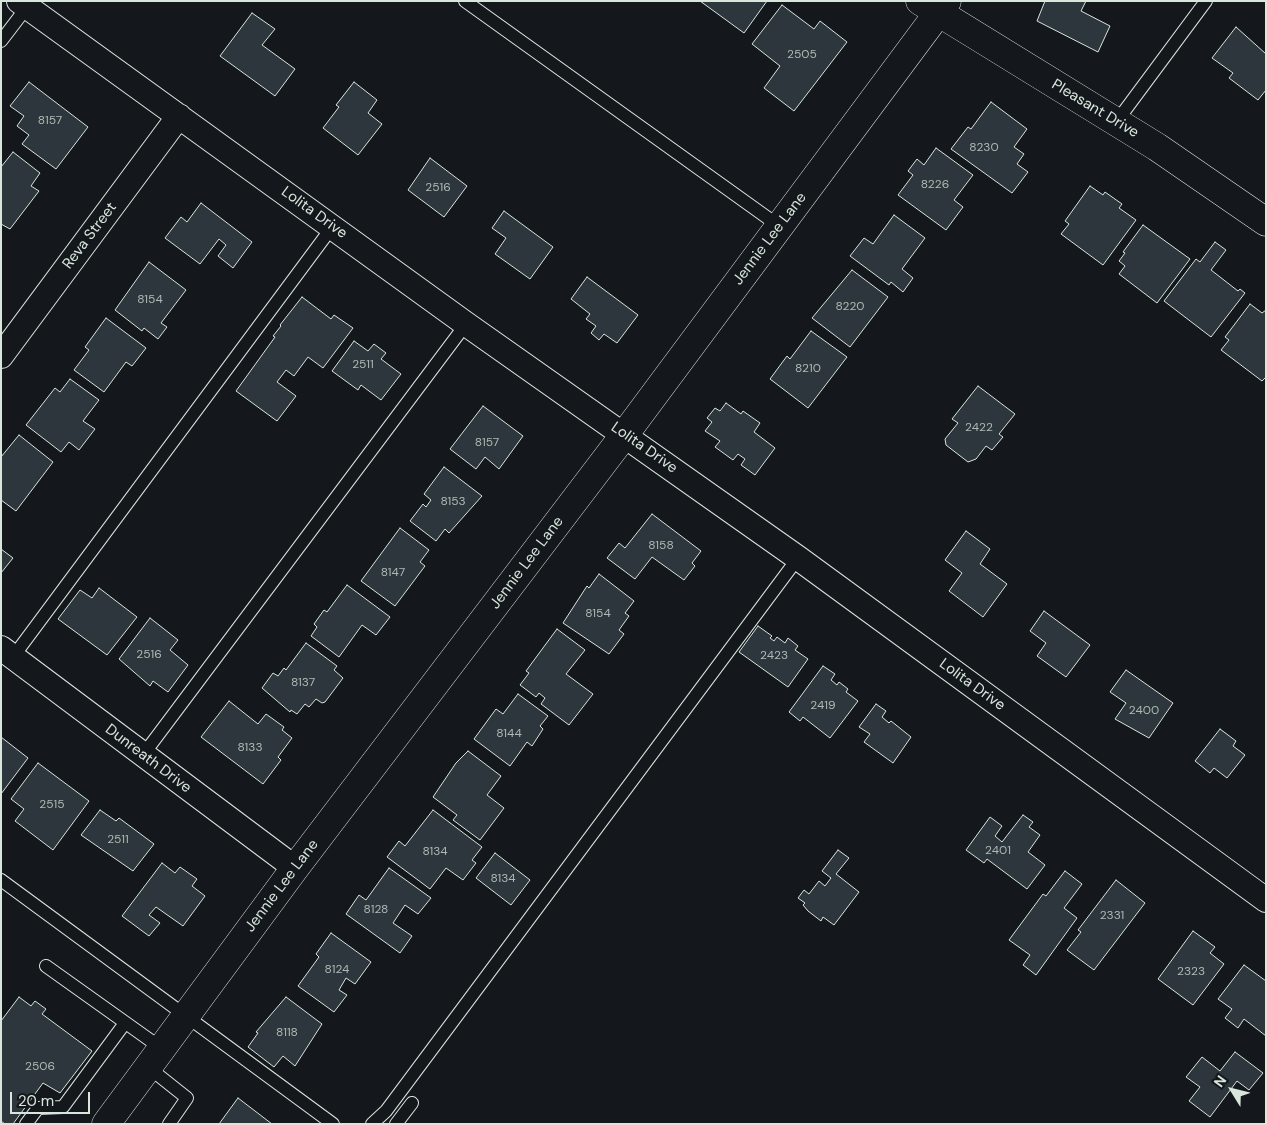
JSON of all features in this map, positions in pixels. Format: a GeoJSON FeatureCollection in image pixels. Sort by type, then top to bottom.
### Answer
{"type":"FeatureCollection","features":[{"type":"Feature","properties":{"kind":"street","name":"Lolita Drive"},"geometry":{"type":"LineString","coordinates":[[23,4],[333,226],[466,324],[625,434],[798,558],[1266,900]]}},
{"type":"Feature","properties":{"kind":"street","name":"Jennie Lee Lane"},"geometry":{"type":"LineString","coordinates":[[106,1124],[295,868],[625,434],[779,226],[935,5]]}},
{"type":"Feature","properties":{"kind":"street","name":"Pleasant Drive"},"geometry":{"type":"LineString","coordinates":[[935,5],[1117,121],[1266,222]]}},
{"type":"Feature","properties":{"kind":"street","name":"Reva Street"},"geometry":{"type":"LineString","coordinates":[[1,356],[179,116]]}},
{"type":"Feature","properties":{"kind":"street","name":"Dunreath Drive"},"geometry":{"type":"LineString","coordinates":[[7,653],[295,868]]}},
{"type":"Feature","properties":{"kind":"lane"},"geometry":{"type":"LineString","coordinates":[[465,1],[779,226]]}},
{"type":"Feature","properties":{"kind":"lane"},"geometry":{"type":"LineString","coordinates":[[1117,121],[1206,1]]}},
{"type":"Feature","properties":{"kind":"lane"},"geometry":{"type":"LineString","coordinates":[[1,41],[23,4]]}},
{"type":"Feature","properties":{"kind":"lane"},"geometry":{"type":"LineString","coordinates":[[7,653],[333,226]]}},
{"type":"Feature","properties":{"kind":"lane"},"geometry":{"type":"LineString","coordinates":[[142,755],[466,324]]}},
{"type":"Feature","properties":{"kind":"lane"},"geometry":{"type":"LineString","coordinates":[[372,1124],[386,1111],[798,558]]}},
{"type":"Feature","properties":{"kind":"lane"},"geometry":{"type":"LineString","coordinates":[[1,880],[333,1124]]}},
{"type":"Feature","properties":{"kind":"lane"},"geometry":{"type":"LineString","coordinates":[[46,966],[126,1023],[187,1098],[168,1124]]}},
{"type":"Feature","properties":{"kind":"lane"},"geometry":{"type":"LineString","coordinates":[[26,1124],[38,1108],[63,1107],[126,1023]]}},
{"type":"Feature","properties":{"kind":"lane"},"geometry":{"type":"LineString","coordinates":[[396,1124],[412,1103]]}},
{"type":"Feature","properties":{"kind":"building"},"geometry":{"type":"Polygon","coordinates":[[[700,1],[767,1],[744,33],[700,1]]]}},
{"type":"Feature","properties":{"kind":"building"},"geometry":{"type":"Polygon","coordinates":[[[1045,1],[1086,1],[1081,11],[1110,26],[1098,52],[1037,21],[1045,1]]]}},
{"type":"Feature","properties":{"kind":"building"},"geometry":{"type":"Polygon","coordinates":[[[782,5],[814,29],[820,21],[847,42],[794,111],[764,88],[780,66],[752,44],[782,5]]]}},
{"type":"Feature","properties":{"kind":"building"},"geometry":{"type":"Polygon","coordinates":[[[252,13],[275,29],[262,45],[295,69],[275,96],[220,56],[252,13]]]}},
{"type":"Feature","properties":{"kind":"building"},"geometry":{"type":"Polygon","coordinates":[[[1236,27],[1266,54],[1266,90],[1258,100],[1229,78],[1233,73],[1212,58],[1236,27]]]}},
{"type":"Feature","properties":{"kind":"building"},"geometry":{"type":"Polygon","coordinates":[[[29,82],[88,127],[56,169],[22,144],[29,135],[17,126],[24,116],[10,106],[29,82]]]}},
{"type":"Feature","properties":{"kind":"building"},"geometry":{"type":"Polygon","coordinates":[[[354,82],[377,100],[368,113],[382,124],[358,155],[323,128],[339,107],[336,105],[354,82]]]}},
{"type":"Feature","properties":{"kind":"building"},"geometry":{"type":"Polygon","coordinates":[[[991,102],[1027,129],[1014,147],[1024,154],[1017,164],[1028,172],[1012,193],[951,149],[968,127],[971,129],[991,102]]]}},
{"type":"Feature","properties":{"kind":"building"},"geometry":{"type":"Polygon","coordinates":[[[936,148],[973,175],[954,200],[963,207],[946,230],[898,195],[913,175],[908,171],[917,159],[924,165],[936,148]]]}},
{"type":"Feature","properties":{"kind":"building"},"geometry":{"type":"Polygon","coordinates":[[[13,152],[40,173],[31,186],[39,191],[10,229],[1,224],[1,167],[13,152]]]}},
{"type":"Feature","properties":{"kind":"building"},"geometry":{"type":"Polygon","coordinates":[[[430,158],[467,186],[444,217],[408,190],[430,158]]]}},
{"type":"Feature","properties":{"kind":"building"},"geometry":{"type":"Polygon","coordinates":[[[1090,186],[1103,195],[1105,192],[1122,204],[1119,208],[1136,220],[1103,265],[1061,234],[1069,224],[1065,221],[1090,186]]]}},
{"type":"Feature","properties":{"kind":"building"},"geometry":{"type":"Polygon","coordinates":[[[201,203],[252,242],[233,268],[218,256],[226,245],[219,239],[200,264],[165,238],[181,217],[187,222],[201,203]]]}},
{"type":"Feature","properties":{"kind":"building"},"geometry":{"type":"Polygon","coordinates":[[[504,211],[553,247],[530,279],[495,254],[506,238],[492,228],[504,211]]]}},
{"type":"Feature","properties":{"kind":"building"},"geometry":{"type":"Polygon","coordinates":[[[894,215],[925,238],[902,269],[913,278],[903,292],[891,282],[889,285],[850,256],[864,238],[873,244],[894,215]]]}},
{"type":"Feature","properties":{"kind":"building"},"geometry":{"type":"Polygon","coordinates":[[[1143,225],[1190,259],[1157,303],[1119,274],[1125,266],[1119,261],[1125,253],[1123,252],[1143,225]]]}},
{"type":"Feature","properties":{"kind":"building"},"geometry":{"type":"Polygon","coordinates":[[[1215,242],[1226,250],[1211,270],[1238,291],[1240,289],[1245,293],[1211,337],[1164,301],[1196,259],[1200,262],[1215,242]]]}},
{"type":"Feature","properties":{"kind":"building"},"geometry":{"type":"Polygon","coordinates":[[[149,262],[186,290],[161,323],[167,327],[158,339],[144,328],[142,331],[115,310],[149,262]]]}},
{"type":"Feature","properties":{"kind":"building"},"geometry":{"type":"Polygon","coordinates":[[[852,270],[888,297],[850,347],[812,318],[852,270]]]}},
{"type":"Feature","properties":{"kind":"building"},"geometry":{"type":"Polygon","coordinates":[[[587,277],[638,315],[617,343],[604,334],[599,340],[591,333],[596,326],[586,319],[590,314],[571,299],[587,277]]]}},
{"type":"Feature","properties":{"kind":"building"},"geometry":{"type":"Polygon","coordinates":[[[302,297],[331,319],[334,315],[353,328],[323,368],[308,357],[294,376],[286,370],[277,382],[296,396],[277,421],[236,391],[275,337],[273,336],[280,325],[302,297]]]}},
{"type":"Feature","properties":{"kind":"building"},"geometry":{"type":"Polygon","coordinates":[[[1250,304],[1262,313],[1266,310],[1266,377],[1262,381],[1221,350],[1229,340],[1225,337],[1250,304]]]}},
{"type":"Feature","properties":{"kind":"building"},"geometry":{"type":"Polygon","coordinates":[[[106,318],[146,348],[132,366],[126,362],[104,392],[74,370],[89,350],[85,347],[106,318]]]}},
{"type":"Feature","properties":{"kind":"building"},"geometry":{"type":"Polygon","coordinates":[[[811,331],[847,357],[808,408],[770,379],[787,356],[790,359],[811,331]]]}},
{"type":"Feature","properties":{"kind":"building"},"geometry":{"type":"Polygon","coordinates":[[[354,341],[368,351],[374,344],[386,353],[381,359],[401,374],[381,400],[361,385],[358,390],[332,371],[354,341]]]}},
{"type":"Feature","properties":{"kind":"building"},"geometry":{"type":"Polygon","coordinates":[[[70,379],[99,400],[83,421],[95,429],[79,450],[69,442],[61,452],[26,425],[55,388],[60,392],[70,379]]]}},
{"type":"Feature","properties":{"kind":"building"},"geometry":{"type":"Polygon","coordinates":[[[978,386],[1015,414],[999,434],[1003,437],[992,450],[986,446],[976,459],[968,462],[946,445],[945,439],[958,423],[952,419],[978,386]]]}},
{"type":"Feature","properties":{"kind":"building"},"geometry":{"type":"Polygon","coordinates":[[[726,403],[741,414],[743,411],[760,423],[754,432],[775,448],[755,475],[741,465],[745,459],[738,454],[733,460],[715,447],[720,441],[705,431],[712,422],[707,418],[715,408],[720,411],[726,403]]]}},
{"type":"Feature","properties":{"kind":"building"},"geometry":{"type":"Polygon","coordinates":[[[483,406],[523,436],[499,469],[485,457],[476,469],[450,449],[483,406]]]}},
{"type":"Feature","properties":{"kind":"building"},"geometry":{"type":"Polygon","coordinates":[[[19,435],[53,462],[16,511],[1,500],[1,457],[19,435]]]}},
{"type":"Feature","properties":{"kind":"building"},"geometry":{"type":"Polygon","coordinates":[[[444,467],[482,496],[449,533],[445,529],[436,541],[410,521],[423,504],[426,507],[431,500],[424,494],[444,467]]]}},
{"type":"Feature","properties":{"kind":"building"},"geometry":{"type":"Polygon","coordinates":[[[652,514],[701,551],[692,563],[695,566],[684,580],[652,557],[635,579],[607,558],[619,543],[625,548],[652,514]]]}},
{"type":"Feature","properties":{"kind":"building"},"geometry":{"type":"Polygon","coordinates":[[[400,528],[429,550],[420,562],[425,566],[395,606],[361,581],[400,528]]]}},
{"type":"Feature","properties":{"kind":"building"},"geometry":{"type":"Polygon","coordinates":[[[966,531],[990,549],[980,564],[1007,584],[983,617],[949,591],[962,573],[945,560],[966,531]]]}},
{"type":"Feature","properties":{"kind":"building"},"geometry":{"type":"Polygon","coordinates":[[[1,549],[13,558],[1,573],[1,549]]]}},
{"type":"Feature","properties":{"kind":"building"},"geometry":{"type":"Polygon","coordinates":[[[599,574],[634,601],[625,613],[629,616],[619,630],[624,634],[609,654],[563,623],[587,586],[589,588],[599,574]]]}},
{"type":"Feature","properties":{"kind":"building"},"geometry":{"type":"Polygon","coordinates":[[[347,585],[390,617],[376,635],[362,625],[339,657],[311,636],[317,627],[314,624],[324,610],[327,612],[347,585]]]}},
{"type":"Feature","properties":{"kind":"building"},"geometry":{"type":"Polygon","coordinates":[[[99,588],[137,617],[107,655],[58,619],[80,590],[92,598],[99,588]]]}},
{"type":"Feature","properties":{"kind":"building"},"geometry":{"type":"Polygon","coordinates":[[[1044,611],[1090,645],[1066,677],[1037,656],[1046,643],[1030,631],[1044,611]]]}},
{"type":"Feature","properties":{"kind":"building"},"geometry":{"type":"Polygon","coordinates":[[[150,618],[178,640],[170,650],[188,665],[168,692],[153,681],[150,686],[119,659],[150,618]]]}},
{"type":"Feature","properties":{"kind":"building"},"geometry":{"type":"Polygon","coordinates":[[[758,626],[772,636],[770,638],[774,641],[777,637],[785,643],[788,638],[798,646],[795,650],[808,659],[788,687],[739,652],[758,626]]]}},
{"type":"Feature","properties":{"kind":"building"},"geometry":{"type":"Polygon","coordinates":[[[557,629],[585,650],[566,674],[593,694],[569,725],[541,704],[545,698],[539,693],[536,697],[520,685],[529,673],[526,671],[557,629]]]}},
{"type":"Feature","properties":{"kind":"building"},"geometry":{"type":"Polygon","coordinates":[[[306,643],[337,666],[334,670],[343,678],[325,702],[322,703],[316,699],[309,707],[305,704],[297,714],[291,710],[290,712],[262,688],[273,673],[278,676],[284,668],[286,670],[306,643]]]}},
{"type":"Feature","properties":{"kind":"building"},"geometry":{"type":"Polygon","coordinates":[[[823,666],[835,674],[831,680],[837,685],[839,682],[848,689],[846,692],[858,701],[830,738],[803,717],[800,721],[789,712],[823,666]]]}},
{"type":"Feature","properties":{"kind":"building"},"geometry":{"type":"Polygon","coordinates":[[[1126,670],[1173,703],[1149,738],[1115,719],[1126,703],[1110,692],[1126,670]]]}},
{"type":"Feature","properties":{"kind":"building"},"geometry":{"type":"Polygon","coordinates":[[[518,694],[548,716],[540,726],[543,729],[532,746],[527,742],[510,766],[474,739],[496,709],[503,714],[518,694]]]}},
{"type":"Feature","properties":{"kind":"building"},"geometry":{"type":"Polygon","coordinates":[[[229,701],[258,724],[266,714],[284,727],[282,730],[292,738],[278,757],[281,760],[263,784],[201,737],[229,701]]]}},
{"type":"Feature","properties":{"kind":"building"},"geometry":{"type":"Polygon","coordinates":[[[876,704],[886,711],[882,717],[889,723],[891,721],[911,737],[893,763],[864,742],[870,734],[859,727],[876,704]]]}},
{"type":"Feature","properties":{"kind":"building"},"geometry":{"type":"Polygon","coordinates":[[[1220,729],[1236,741],[1233,746],[1245,755],[1227,778],[1214,768],[1210,773],[1195,761],[1220,729]]]}},
{"type":"Feature","properties":{"kind":"building"},"geometry":{"type":"Polygon","coordinates":[[[1,737],[28,758],[1,794],[1,737]]]}},
{"type":"Feature","properties":{"kind":"building"},"geometry":{"type":"Polygon","coordinates":[[[468,751],[501,776],[487,795],[504,808],[480,840],[453,820],[457,815],[433,797],[456,763],[468,751]]]}},
{"type":"Feature","properties":{"kind":"building"},"geometry":{"type":"Polygon","coordinates":[[[38,763],[89,801],[53,850],[15,821],[24,809],[11,799],[38,763]]]}},
{"type":"Feature","properties":{"kind":"building"},"geometry":{"type":"Polygon","coordinates":[[[100,810],[116,821],[119,818],[154,844],[133,871],[81,835],[100,810]]]}},
{"type":"Feature","properties":{"kind":"building"},"geometry":{"type":"Polygon","coordinates":[[[433,810],[482,847],[472,860],[476,863],[463,880],[446,868],[430,889],[387,857],[399,841],[405,846],[433,810]]]}},
{"type":"Feature","properties":{"kind":"building"},"geometry":{"type":"Polygon","coordinates":[[[1023,815],[1033,822],[1029,827],[1040,835],[1028,852],[1045,865],[1027,889],[987,859],[984,863],[966,850],[990,817],[1002,826],[995,836],[1002,842],[1023,815]]]}},
{"type":"Feature","properties":{"kind":"building"},"geometry":{"type":"Polygon","coordinates":[[[838,850],[849,858],[836,874],[859,892],[834,925],[823,917],[821,921],[808,911],[803,905],[805,903],[798,898],[804,890],[809,894],[819,881],[825,886],[831,878],[822,871],[838,850]]]}},
{"type":"Feature","properties":{"kind":"building"},"geometry":{"type":"Polygon","coordinates":[[[495,853],[530,880],[511,905],[476,878],[495,853]]]}},
{"type":"Feature","properties":{"kind":"building"},"geometry":{"type":"Polygon","coordinates":[[[162,863],[175,873],[180,867],[197,879],[192,886],[205,896],[183,926],[156,907],[149,915],[160,923],[149,936],[122,916],[162,863]]]}},
{"type":"Feature","properties":{"kind":"building"},"geometry":{"type":"Polygon","coordinates":[[[389,868],[431,898],[418,914],[405,905],[393,923],[412,936],[400,953],[346,914],[359,895],[366,900],[389,868]]]}},
{"type":"Feature","properties":{"kind":"building"},"geometry":{"type":"Polygon","coordinates":[[[1065,871],[1082,884],[1064,908],[1077,918],[1036,975],[1023,965],[1030,955],[1009,940],[1043,894],[1046,896],[1065,871]]]}},
{"type":"Feature","properties":{"kind":"building"},"geometry":{"type":"Polygon","coordinates":[[[1116,880],[1145,903],[1094,970],[1067,950],[1081,932],[1078,930],[1116,880]]]}},
{"type":"Feature","properties":{"kind":"building"},"geometry":{"type":"Polygon","coordinates":[[[1193,931],[1215,947],[1210,953],[1224,964],[1193,1005],[1158,979],[1193,931]]]}},
{"type":"Feature","properties":{"kind":"building"},"geometry":{"type":"Polygon","coordinates":[[[331,933],[371,962],[355,984],[346,978],[339,990],[347,995],[334,1012],[298,986],[319,957],[316,954],[331,933]]]}},
{"type":"Feature","properties":{"kind":"building"},"geometry":{"type":"Polygon","coordinates":[[[1244,965],[1266,981],[1266,1036],[1244,1019],[1238,1028],[1225,1018],[1232,1009],[1218,999],[1244,965]]]}},
{"type":"Feature","properties":{"kind":"building"},"geometry":{"type":"Polygon","coordinates":[[[19,997],[31,1006],[35,1001],[46,1009],[42,1014],[92,1051],[60,1093],[43,1083],[13,1124],[5,1124],[1,1121],[1,1021],[19,997]]]}},
{"type":"Feature","properties":{"kind":"building"},"geometry":{"type":"Polygon","coordinates":[[[286,997],[322,1024],[295,1066],[283,1056],[274,1067],[248,1047],[258,1033],[256,1032],[286,997]]]}},
{"type":"Feature","properties":{"kind":"building"},"geometry":{"type":"Polygon","coordinates":[[[1235,1052],[1263,1073],[1249,1090],[1237,1081],[1210,1117],[1189,1101],[1200,1087],[1186,1077],[1202,1057],[1220,1071],[1235,1052]]]}},
{"type":"Feature","properties":{"kind":"building"},"geometry":{"type":"Polygon","coordinates":[[[238,1098],[272,1124],[219,1124],[238,1098]]]}}]}
